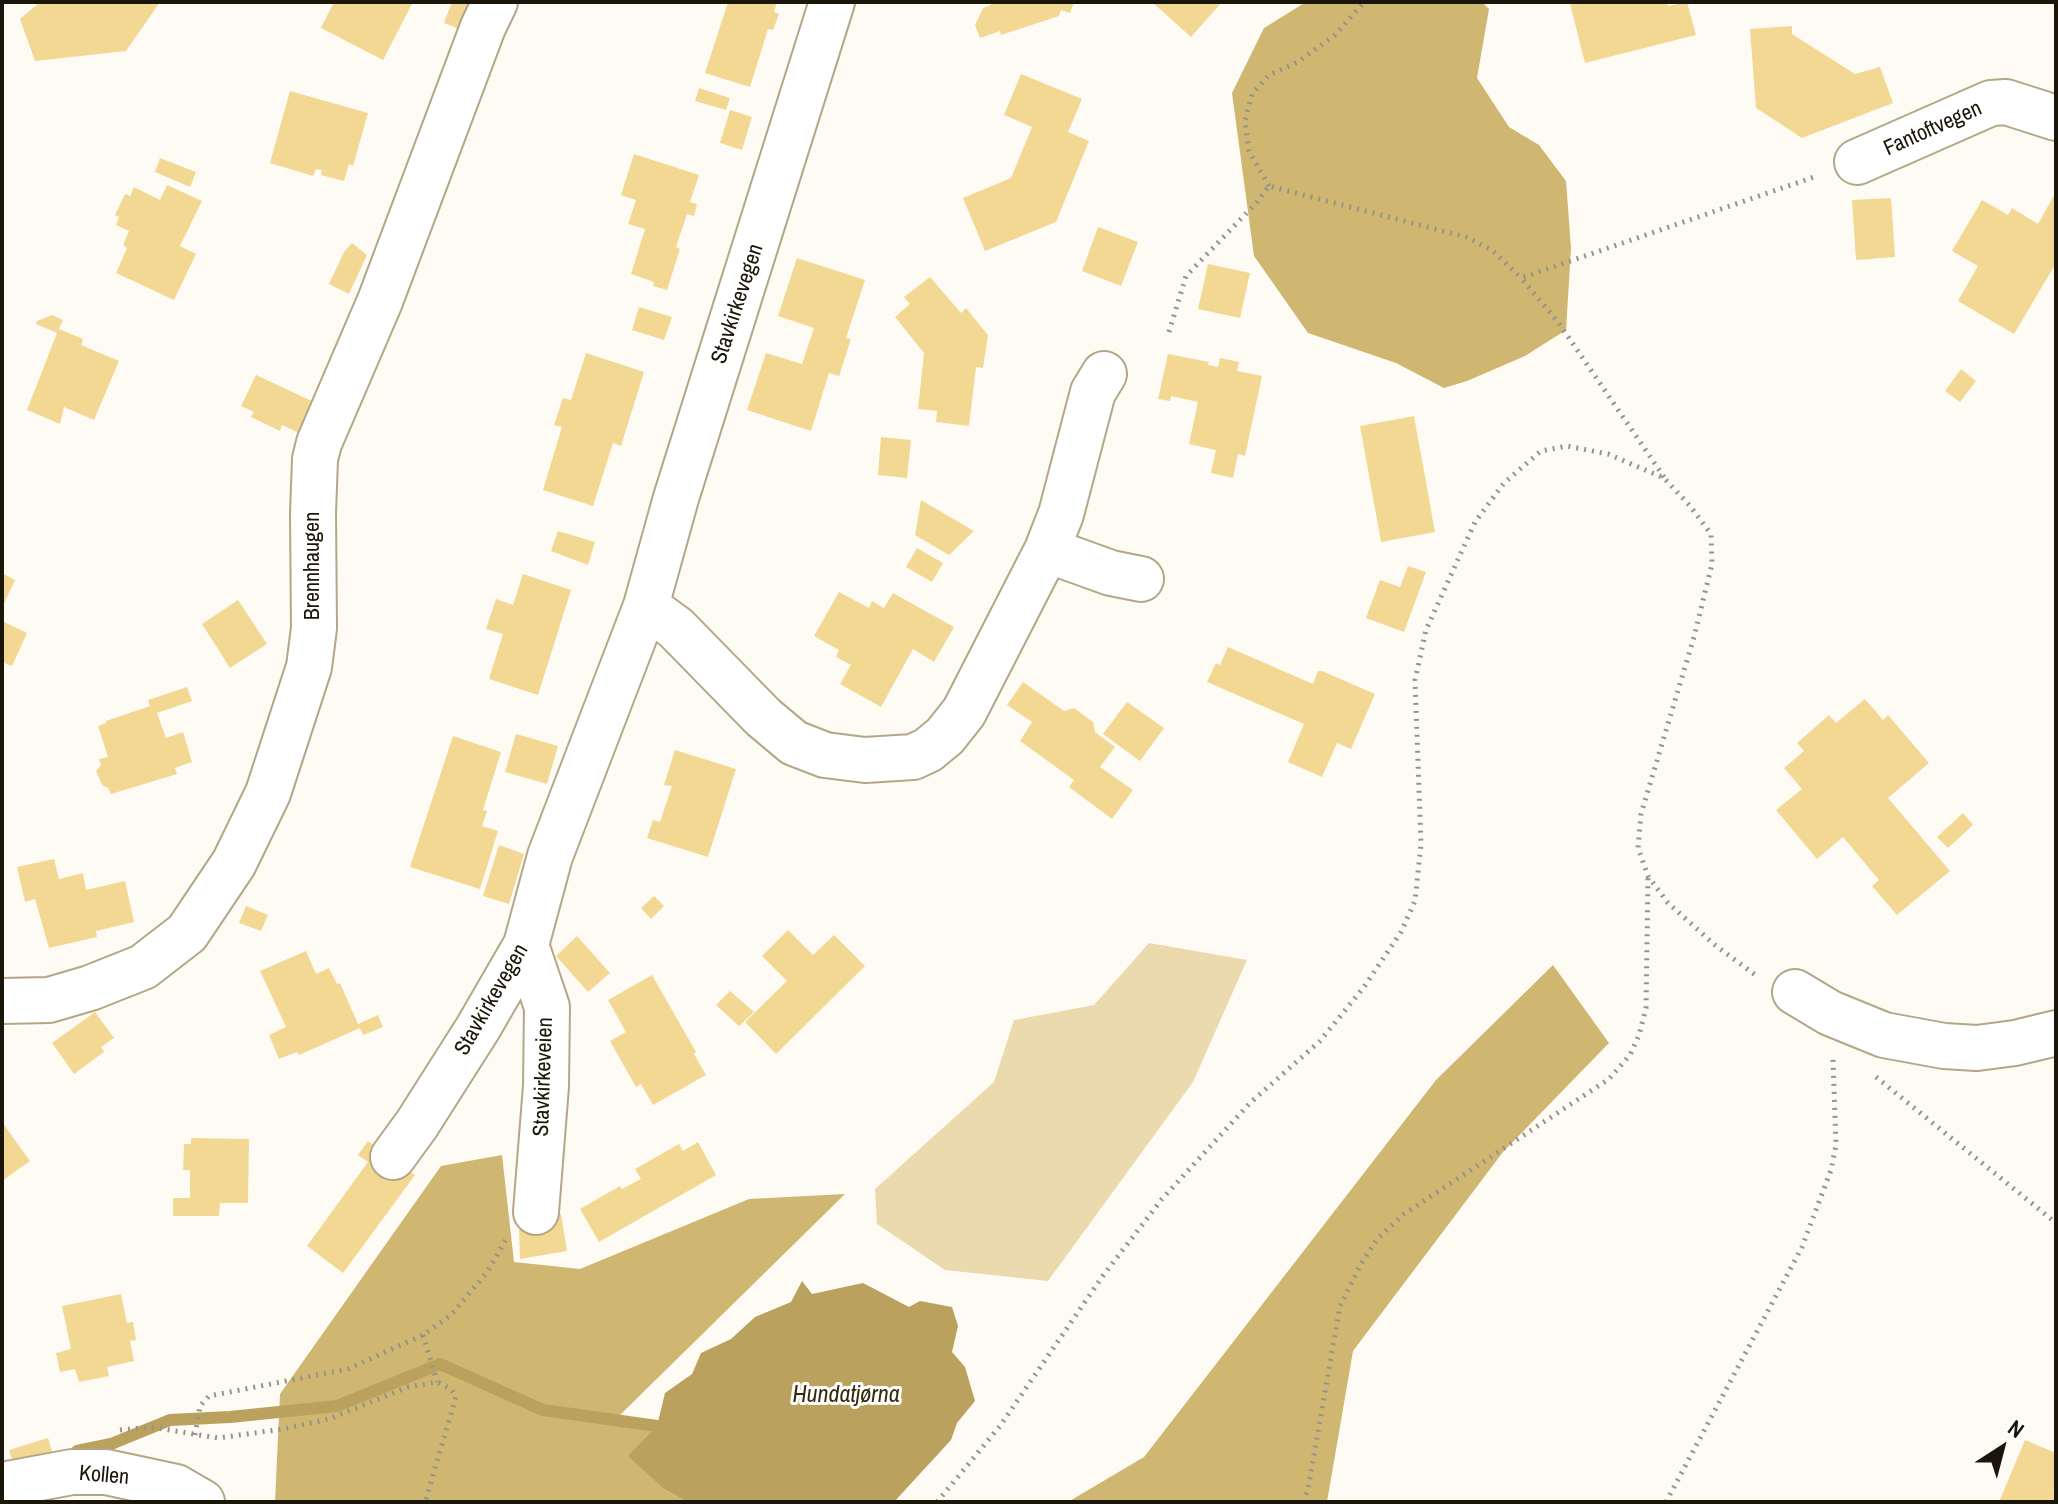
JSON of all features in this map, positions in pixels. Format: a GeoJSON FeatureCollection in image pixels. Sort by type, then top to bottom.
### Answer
{"type":"FeatureCollection","features":[{"type":"Feature","properties":{"kind":"street","name":"Brennhaugen"},"geometry":{"type":"LineString","coordinates":[[2,1001],[49,1000],[143,967],[187,933],[234,863],[268,793],[309,667],[314,628],[315,459],[319,443],[380,301],[495,2]]}},
{"type":"Feature","properties":{"kind":"street","name":"Stavkirkevegen"},"geometry":{"type":"LineString","coordinates":[[393,1157],[478,1028],[526,945],[550,856],[646,606],[676,498],[832,2]]}},
{"type":"Feature","properties":{"kind":"street","name":"Fantoftvegen"},"geometry":{"type":"LineString","coordinates":[[1857,162],[1991,103],[2006,102],[2056,118]]}},
{"type":"Feature","properties":{"kind":"street"},"geometry":{"type":"LineString","coordinates":[[646,606],[676,628],[763,717],[794,743],[825,755],[865,760],[913,757],[928,750],[945,736],[964,712],[1047,550],[1061,514],[1093,392],[1104,374]]}},
{"type":"Feature","properties":{"kind":"street"},"geometry":{"type":"LineString","coordinates":[[1047,550],[1111,573],[1141,579]]}},
{"type":"Feature","properties":{"kind":"street","name":"Stavkirkeveien"},"geometry":{"type":"LineString","coordinates":[[526,945],[547,1007],[546,1086],[536,1212]]}},
{"type":"Feature","properties":{"kind":"street"},"geometry":{"type":"LineString","coordinates":[[1812,1002],[1884,1035],[1944,1046],[1977,1048],[2056,1033]]}},
{"type":"Feature","properties":{"kind":"street","name":"Kollen"},"geometry":{"type":"LineString","coordinates":[[2,1485],[72,1472],[106,1472],[176,1487],[202,1502]]}},
{"type":"Feature","properties":{"kind":"path"},"geometry":{"type":"LineString","coordinates":[[1364,2],[1335,35],[1298,62],[1269,75],[1252,94],[1245,121],[1249,151],[1269,186],[1466,237],[1492,250],[1521,278],[1558,322],[1664,478],[1711,534],[1712,564],[1694,637],[1641,814],[1638,848],[1648,876],[1668,903],[1715,945],[1772,987],[1812,1002],[1836,1145],[1831,1170],[1802,1247],[1666,1502]]}},
{"type":"Feature","properties":{"kind":"path"},"geometry":{"type":"LineString","coordinates":[[1521,278],[1857,162]]}},
{"type":"Feature","properties":{"kind":"path"},"geometry":{"type":"LineString","coordinates":[[1169,332],[1186,276],[1269,186]]}},
{"type":"Feature","properties":{"kind":"path"},"geometry":{"type":"LineString","coordinates":[[937,1502],[1000,1426],[1102,1277],[1162,1199],[1250,1103],[1320,1041],[1364,987],[1401,932],[1415,901],[1421,844],[1415,680],[1426,630],[1475,522],[1504,483],[1541,451],[1567,446],[1608,454],[1664,478]]}},
{"type":"Feature","properties":{"kind":"path"},"geometry":{"type":"LineString","coordinates":[[1303,1502],[1308,1489],[1340,1306],[1377,1239],[1404,1214],[1609,1079],[1630,1055],[1646,1008],[1648,876]]}},
{"type":"Feature","properties":{"kind":"path"},"geometry":{"type":"LineString","coordinates":[[1865,1069],[2056,1223]]}},
{"type":"Feature","properties":{"kind":"path"},"geometry":{"type":"LineString","coordinates":[[425,1502],[456,1397],[451,1389],[437,1382],[408,1387],[329,1419],[218,1438],[195,1435],[200,1406],[209,1396],[348,1369],[423,1335],[451,1315],[488,1271],[520,1212],[536,1212]]}},
{"type":"Feature","properties":{"kind":"path"},"geometry":{"type":"LineString","coordinates":[[423,1335],[437,1382]]}},
{"type":"Feature","properties":{"kind":"shaded area"},"geometry":{"type":"Polygon","coordinates":[[[1306,2],[1482,2],[1489,9],[1477,78],[1509,127],[1539,145],[1566,181],[1571,248],[1566,330],[1525,356],[1444,388],[1396,363],[1308,333],[1254,256],[1232,93],[1264,28],[1306,2]]]}},
{"type":"Feature","properties":{"kind":"shaded area"},"geometry":{"type":"Polygon","coordinates":[[[1149,943],[1247,960],[1193,1082],[1048,1281],[945,1270],[877,1224],[875,1189],[994,1082],[1014,1020],[1094,1005],[1149,943]]]}},
{"type":"Feature","properties":{"kind":"shaded area"},"geometry":{"type":"Polygon","coordinates":[[[1553,965],[1609,1043],[1503,1152],[1353,1351],[1327,1502],[1068,1502],[1144,1457],[1436,1080],[1553,965]]]}},
{"type":"Feature","properties":{"kind":"shaded area"},"geometry":{"type":"Polygon","coordinates":[[[502,1155],[514,1262],[580,1269],[749,1199],[845,1194],[620,1415],[657,1426],[664,1489],[687,1502],[275,1502],[280,1394],[441,1166],[502,1155]]]}},
{"type":"Feature","properties":{"kind":"water","name":"Hundatjørna"},"geometry":{"type":"Polygon","coordinates":[[[802,1281],[812,1294],[863,1283],[909,1307],[920,1301],[952,1307],[958,1326],[952,1352],[965,1367],[975,1401],[957,1423],[951,1440],[894,1502],[687,1502],[664,1489],[628,1456],[657,1426],[665,1393],[692,1374],[701,1353],[731,1339],[755,1317],[791,1302],[802,1281]]]}},
{"type":"Feature","properties":{"kind":"building"},"geometry":{"type":"Polygon","coordinates":[[[40,2],[160,2],[126,51],[35,61],[20,19],[40,2]]]}},
{"type":"Feature","properties":{"kind":"building"},"geometry":{"type":"Polygon","coordinates":[[[334,2],[413,2],[383,60],[321,28],[334,2]]]}},
{"type":"Feature","properties":{"kind":"building"},"geometry":{"type":"Polygon","coordinates":[[[452,2],[479,2],[467,32],[444,23],[452,2]]]}},
{"type":"Feature","properties":{"kind":"building"},"geometry":{"type":"Polygon","coordinates":[[[728,2],[777,2],[774,12],[779,14],[773,30],[768,29],[750,87],[705,73],[728,2]]]}},
{"type":"Feature","properties":{"kind":"building"},"geometry":{"type":"Polygon","coordinates":[[[990,2],[1074,2],[1070,13],[1061,10],[1059,16],[1001,35],[1000,31],[980,38],[975,25],[983,8],[991,5],[990,2]]]}},
{"type":"Feature","properties":{"kind":"building"},"geometry":{"type":"Polygon","coordinates":[[[1152,2],[1222,2],[1191,37],[1152,2]]]}},
{"type":"Feature","properties":{"kind":"building"},"geometry":{"type":"Polygon","coordinates":[[[1667,2],[1668,6],[1687,2],[1696,35],[1585,63],[1570,4],[1667,2]]]}},
{"type":"Feature","properties":{"kind":"building"},"geometry":{"type":"Polygon","coordinates":[[[1792,26],[1792,34],[1855,74],[1880,67],[1893,103],[1802,138],[1756,108],[1750,29],[1792,26]]]}},
{"type":"Feature","properties":{"kind":"building"},"geometry":{"type":"Polygon","coordinates":[[[1021,74],[1082,99],[1068,132],[1089,141],[1056,222],[985,251],[963,198],[1011,178],[1032,127],[1004,115],[1021,74]]]}},
{"type":"Feature","properties":{"kind":"building"},"geometry":{"type":"Polygon","coordinates":[[[699,88],[730,98],[726,110],[695,101],[699,88]]]}},
{"type":"Feature","properties":{"kind":"building"},"geometry":{"type":"Polygon","coordinates":[[[290,91],[368,113],[353,166],[349,164],[344,181],[321,175],[322,170],[316,169],[313,176],[270,163],[290,91]]]}},
{"type":"Feature","properties":{"kind":"building"},"geometry":{"type":"Polygon","coordinates":[[[730,110],[752,117],[742,150],[720,143],[730,110]]]}},
{"type":"Feature","properties":{"kind":"building"},"geometry":{"type":"Polygon","coordinates":[[[634,154],[699,175],[690,202],[697,204],[694,216],[687,214],[667,290],[631,274],[645,229],[628,224],[636,200],[621,195],[634,154]]]}},
{"type":"Feature","properties":{"kind":"building"},"geometry":{"type":"Polygon","coordinates":[[[160,158],[196,172],[190,187],[155,172],[160,158]]]}},
{"type":"Feature","properties":{"kind":"building"},"geometry":{"type":"Polygon","coordinates":[[[167,185],[202,201],[180,246],[196,254],[174,300],[116,273],[127,248],[123,245],[129,231],[116,225],[119,217],[115,215],[125,194],[130,196],[134,187],[160,200],[167,185]]]}},
{"type":"Feature","properties":{"kind":"building"},"geometry":{"type":"Polygon","coordinates":[[[2056,192],[2056,263],[2014,334],[1958,301],[1978,266],[1952,251],[1982,200],[2008,215],[2012,208],[2038,224],[2056,192]]]}},
{"type":"Feature","properties":{"kind":"building"},"geometry":{"type":"Polygon","coordinates":[[[1891,198],[1895,257],[1856,260],[1852,200],[1891,198]]]}},
{"type":"Feature","properties":{"kind":"building"},"geometry":{"type":"Polygon","coordinates":[[[1098,227],[1138,242],[1121,286],[1082,271],[1098,227]]]}},
{"type":"Feature","properties":{"kind":"building"},"geometry":{"type":"Polygon","coordinates":[[[352,243],[367,255],[349,294],[329,284],[344,252],[352,243]]]}},
{"type":"Feature","properties":{"kind":"building"},"geometry":{"type":"Polygon","coordinates":[[[797,258],[865,280],[846,338],[851,339],[839,376],[829,373],[811,431],[747,410],[766,353],[802,364],[814,328],[778,316],[797,258]]]}},
{"type":"Feature","properties":{"kind":"building"},"geometry":{"type":"Polygon","coordinates":[[[1208,264],[1250,273],[1240,318],[1198,309],[1208,264]]]}},
{"type":"Feature","properties":{"kind":"building"},"geometry":{"type":"Polygon","coordinates":[[[930,277],[961,313],[966,308],[988,335],[983,368],[976,367],[969,426],[936,422],[937,411],[918,409],[924,353],[895,317],[910,304],[904,297],[930,277]]]}},
{"type":"Feature","properties":{"kind":"building"},"geometry":{"type":"Polygon","coordinates":[[[639,307],[672,317],[664,340],[632,330],[639,307]]]}},
{"type":"Feature","properties":{"kind":"building"},"geometry":{"type":"Polygon","coordinates":[[[52,315],[63,320],[59,329],[83,339],[81,345],[119,361],[94,420],[64,407],[60,424],[27,410],[57,333],[36,324],[52,315]]]}},
{"type":"Feature","properties":{"kind":"building"},"geometry":{"type":"Polygon","coordinates":[[[586,353],[644,372],[621,446],[613,443],[593,506],[543,490],[562,427],[554,425],[563,398],[571,400],[586,353]]]}},
{"type":"Feature","properties":{"kind":"building"},"geometry":{"type":"Polygon","coordinates":[[[1168,354],[1209,362],[1208,365],[1218,367],[1220,358],[1239,362],[1237,371],[1262,376],[1245,456],[1238,454],[1233,478],[1211,473],[1216,450],[1189,444],[1198,402],[1171,396],[1170,401],[1158,399],[1168,354]]]}},
{"type":"Feature","properties":{"kind":"building"},"geometry":{"type":"Polygon","coordinates":[[[1961,369],[1976,381],[1960,402],[1945,391],[1961,369]]]}},
{"type":"Feature","properties":{"kind":"building"},"geometry":{"type":"Polygon","coordinates":[[[256,375],[314,402],[299,433],[282,425],[280,431],[251,417],[254,412],[241,406],[256,375]]]}},
{"type":"Feature","properties":{"kind":"building"},"geometry":{"type":"Polygon","coordinates":[[[1414,416],[1435,532],[1381,542],[1360,426],[1414,416]]]}},
{"type":"Feature","properties":{"kind":"building"},"geometry":{"type":"Polygon","coordinates":[[[881,437],[911,440],[907,478],[878,475],[881,437]]]}},
{"type":"Feature","properties":{"kind":"building"},"geometry":{"type":"Polygon","coordinates":[[[921,500],[974,531],[949,555],[915,535],[921,500]]]}},
{"type":"Feature","properties":{"kind":"building"},"geometry":{"type":"Polygon","coordinates":[[[558,531],[595,542],[588,565],[551,551],[558,531]]]}},
{"type":"Feature","properties":{"kind":"building"},"geometry":{"type":"Polygon","coordinates":[[[917,548],[943,563],[932,582],[906,567],[917,548]]]}},
{"type":"Feature","properties":{"kind":"building"},"geometry":{"type":"Polygon","coordinates":[[[1408,566],[1426,572],[1404,632],[1366,618],[1380,580],[1400,587],[1408,566]]]}},
{"type":"Feature","properties":{"kind":"building"},"geometry":{"type":"Polygon","coordinates":[[[2,573],[15,580],[2,608],[2,573]]]}},
{"type":"Feature","properties":{"kind":"building"},"geometry":{"type":"Polygon","coordinates":[[[523,574],[571,590],[538,695],[489,679],[503,634],[486,629],[496,599],[513,605],[523,574]]]}},
{"type":"Feature","properties":{"kind":"building"},"geometry":{"type":"Polygon","coordinates":[[[839,592],[869,608],[872,601],[884,608],[893,593],[954,627],[934,662],[913,649],[881,707],[840,684],[851,665],[836,657],[839,650],[814,636],[839,592]]]}},
{"type":"Feature","properties":{"kind":"building"},"geometry":{"type":"Polygon","coordinates":[[[238,600],[267,644],[230,668],[202,624],[238,600]]]}},
{"type":"Feature","properties":{"kind":"building"},"geometry":{"type":"Polygon","coordinates":[[[2,621],[27,633],[12,666],[2,662],[2,621]]]}},
{"type":"Feature","properties":{"kind":"building"},"geometry":{"type":"Polygon","coordinates":[[[1228,647],[1313,684],[1318,671],[1322,671],[1375,694],[1351,749],[1337,743],[1322,777],[1288,762],[1304,724],[1207,682],[1216,663],[1220,665],[1228,647]]]}},
{"type":"Feature","properties":{"kind":"building"},"geometry":{"type":"Polygon","coordinates":[[[1023,682],[1064,711],[1074,708],[1093,722],[1095,732],[1115,747],[1100,767],[1133,790],[1112,819],[1069,787],[1074,780],[1020,741],[1032,722],[1007,705],[1023,682]]]}},
{"type":"Feature","properties":{"kind":"building"},"geometry":{"type":"Polygon","coordinates":[[[187,687],[192,701],[157,713],[166,738],[183,732],[192,762],[175,768],[177,774],[111,794],[102,785],[96,771],[101,765],[99,759],[108,757],[98,726],[150,706],[148,700],[187,687]]]}},
{"type":"Feature","properties":{"kind":"building"},"geometry":{"type":"Polygon","coordinates":[[[1865,699],[1883,720],[1888,715],[1929,763],[1888,798],[1950,871],[1897,915],[1872,886],[1879,880],[1843,837],[1817,859],[1776,810],[1802,789],[1784,768],[1804,751],[1797,743],[1829,715],[1836,723],[1865,699]]]}},
{"type":"Feature","properties":{"kind":"building"},"geometry":{"type":"Polygon","coordinates":[[[1127,702],[1164,728],[1140,761],[1103,734],[1127,702]]]}},
{"type":"Feature","properties":{"kind":"building"},"geometry":{"type":"Polygon","coordinates":[[[516,734],[558,746],[547,784],[505,772],[516,734]]]}},
{"type":"Feature","properties":{"kind":"building"},"geometry":{"type":"Polygon","coordinates":[[[453,736],[501,752],[483,810],[487,811],[482,826],[498,831],[480,889],[410,867],[453,736]]]}},
{"type":"Feature","properties":{"kind":"building"},"geometry":{"type":"Polygon","coordinates":[[[675,750],[736,769],[708,857],[647,838],[653,820],[660,822],[672,786],[664,785],[675,750]]]}},
{"type":"Feature","properties":{"kind":"building"},"geometry":{"type":"Polygon","coordinates":[[[1963,813],[1973,825],[1948,848],[1937,837],[1963,813]]]}},
{"type":"Feature","properties":{"kind":"building"},"geometry":{"type":"Polygon","coordinates":[[[499,845],[524,854],[509,904],[483,896],[499,845]]]}},
{"type":"Feature","properties":{"kind":"building"},"geometry":{"type":"Polygon","coordinates":[[[54,859],[59,879],[83,873],[86,890],[125,881],[134,922],[96,931],[97,937],[49,948],[35,899],[25,902],[17,867],[54,859]]]}},
{"type":"Feature","properties":{"kind":"building"},"geometry":{"type":"Polygon","coordinates":[[[654,896],[664,906],[651,919],[641,908],[654,896]]]}},
{"type":"Feature","properties":{"kind":"building"},"geometry":{"type":"Polygon","coordinates":[[[246,906],[268,915],[261,931],[239,923],[246,906]]]}},
{"type":"Feature","properties":{"kind":"building"},"geometry":{"type":"Polygon","coordinates":[[[788,930],[813,955],[834,935],[865,966],[776,1054],[745,1022],[787,981],[762,956],[788,930]]]}},
{"type":"Feature","properties":{"kind":"building"},"geometry":{"type":"Polygon","coordinates":[[[577,936],[610,973],[588,992],[556,956],[577,936]]]}},
{"type":"Feature","properties":{"kind":"building"},"geometry":{"type":"Polygon","coordinates":[[[306,951],[316,974],[329,968],[337,984],[340,983],[358,1024],[378,1015],[383,1027],[363,1035],[360,1028],[299,1055],[297,1052],[279,1059],[269,1035],[286,1027],[260,971],[306,951]]]}},
{"type":"Feature","properties":{"kind":"building"},"geometry":{"type":"Polygon","coordinates":[[[652,975],[706,1075],[653,1105],[641,1084],[636,1087],[610,1041],[626,1032],[608,1000],[652,975]]]}},
{"type":"Feature","properties":{"kind":"building"},"geometry":{"type":"Polygon","coordinates":[[[730,991],[754,1012],[739,1026],[716,1005],[730,991]]]}},
{"type":"Feature","properties":{"kind":"building"},"geometry":{"type":"Polygon","coordinates":[[[95,1012],[114,1038],[101,1047],[104,1052],[74,1074],[52,1043],[95,1012]]]}},
{"type":"Feature","properties":{"kind":"building"},"geometry":{"type":"Polygon","coordinates":[[[2,1122],[30,1161],[2,1181],[2,1122]]]}},
{"type":"Feature","properties":{"kind":"building"},"geometry":{"type":"Polygon","coordinates":[[[191,1138],[249,1139],[248,1203],[220,1203],[219,1216],[173,1216],[173,1198],[190,1198],[190,1170],[183,1170],[184,1144],[191,1144],[191,1138]]]}},
{"type":"Feature","properties":{"kind":"building"},"geometry":{"type":"Polygon","coordinates":[[[368,1141],[415,1175],[343,1273],[307,1246],[368,1162],[358,1155],[368,1141]]]}},
{"type":"Feature","properties":{"kind":"building"},"geometry":{"type":"Polygon","coordinates":[[[698,1142],[716,1175],[599,1242],[580,1209],[620,1186],[622,1189],[641,1179],[635,1169],[679,1144],[683,1151],[698,1142]]]}},
{"type":"Feature","properties":{"kind":"building"},"geometry":{"type":"Polygon","coordinates":[[[561,1214],[567,1251],[520,1259],[519,1229],[526,1227],[525,1220],[561,1214]]]}},
{"type":"Feature","properties":{"kind":"building"},"geometry":{"type":"Polygon","coordinates":[[[121,1294],[127,1323],[133,1322],[136,1340],[130,1341],[134,1361],[107,1367],[109,1376],[79,1382],[75,1369],[60,1372],[56,1353],[71,1349],[62,1306],[121,1294]]]}},
{"type":"Feature","properties":{"kind":"building"},"geometry":{"type":"Polygon","coordinates":[[[48,1438],[54,1458],[15,1469],[9,1450],[48,1438]]]}},
{"type":"Feature","properties":{"kind":"building"},"geometry":{"type":"Polygon","coordinates":[[[2025,1440],[2056,1453],[2053,1491],[2056,1492],[2056,1502],[1999,1502],[2025,1440]]]}},
{"type":"Feature","properties":{"kind":"waterway"},"geometry":{"type":"LineString","coordinates":[[77,1451],[111,1444],[170,1420],[337,1406],[440,1364],[543,1410],[657,1426]]}}]}
